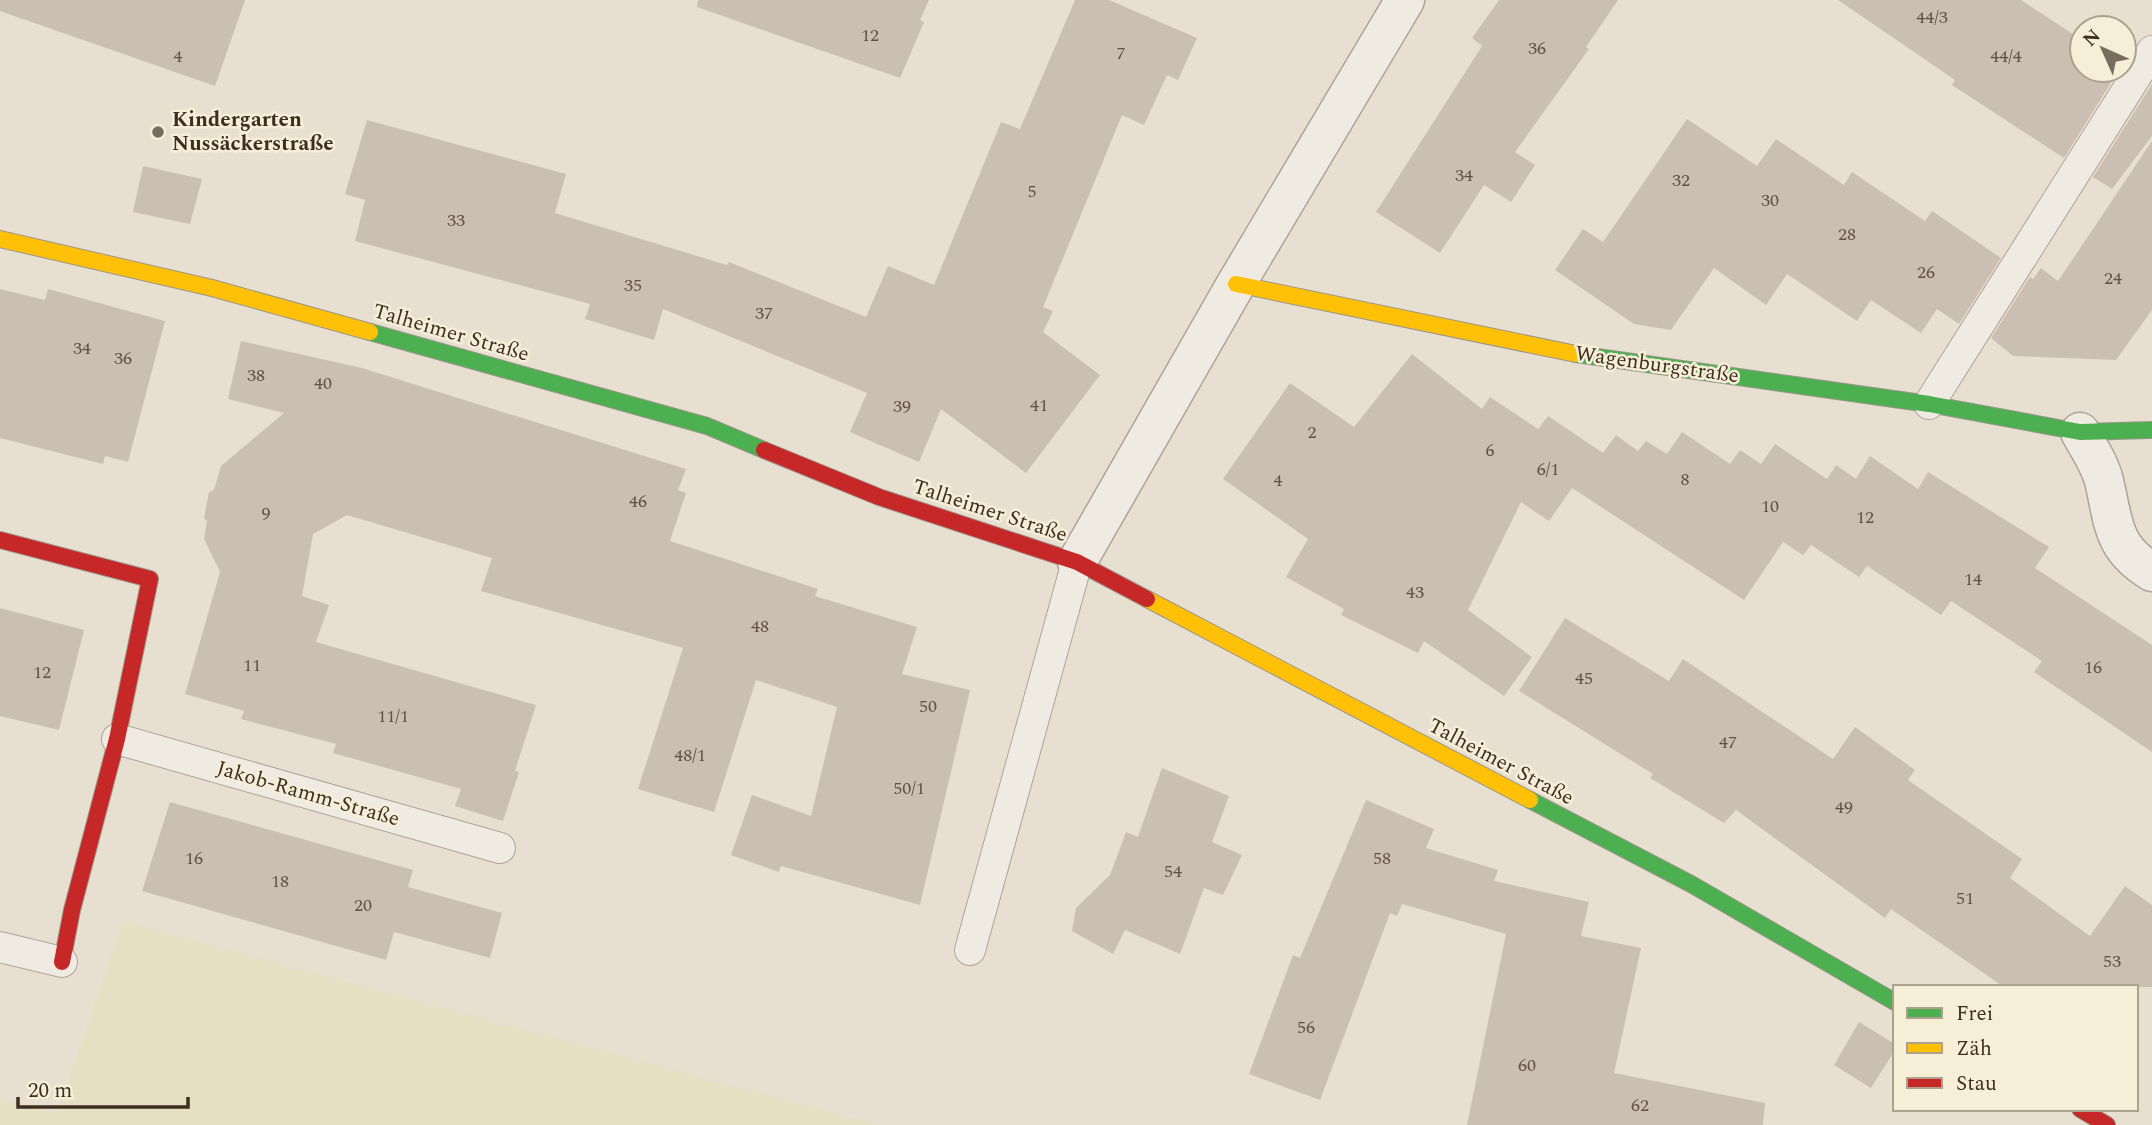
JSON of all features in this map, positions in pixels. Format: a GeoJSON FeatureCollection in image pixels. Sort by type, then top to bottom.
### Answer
{"type":"FeatureCollection","features":[{"type":"Feature","properties":{"kind":"street"},"geometry":{"type":"LineString","coordinates":[[1077,562],[1236,284],[1405,0]]}},
{"type":"Feature","properties":{"kind":"street","name":"Talheimer Straße"},"geometry":{"type":"LineString","coordinates":[[0,239],[212,288],[707,426],[879,497],[1077,562],[1690,884],[1893,1001]]}},
{"type":"Feature","properties":{"kind":"street","name":"Wagenburgstraße"},"geometry":{"type":"LineString","coordinates":[[1236,284],[1564,352],[1929,404],[2080,432],[2152,430]]}},
{"type":"Feature","properties":{"kind":"street"},"geometry":{"type":"LineString","coordinates":[[2080,432],[2104,478],[2110,520],[2119,542],[2137,563],[2152,572]]}},
{"type":"Feature","properties":{"kind":"street"},"geometry":{"type":"LineString","coordinates":[[0,540],[150,579],[117,739],[72,909],[62,962]]}},
{"type":"Feature","properties":{"kind":"street"},"geometry":{"type":"LineString","coordinates":[[2083,1111],[2107,1125]]}},
{"type":"Feature","properties":{"kind":"lane"},"geometry":{"type":"LineString","coordinates":[[1929,404],[2152,51]]}},
{"type":"Feature","properties":{"kind":"lane"},"geometry":{"type":"LineString","coordinates":[[970,950],[1077,562]]}},
{"type":"Feature","properties":{"kind":"lane","name":"Jakob-Ramm-Straße"},"geometry":{"type":"LineString","coordinates":[[117,739],[500,848]]}},
{"type":"Feature","properties":{"kind":"lane"},"geometry":{"type":"LineString","coordinates":[[0,947],[62,962]]}},
{"type":"Feature","properties":{"kind":"shaded area"},"geometry":{"type":"Polygon","coordinates":[[[123,922],[876,1125],[0,1125],[0,1099],[57,1114],[123,922]]]}},
{"type":"Feature","properties":{"kind":"building"},"geometry":{"type":"Polygon","coordinates":[[[0,0],[245,0],[215,86],[0,11],[0,0]]]}},
{"type":"Feature","properties":{"kind":"building"},"geometry":{"type":"Polygon","coordinates":[[[698,0],[929,0],[920,20],[924,22],[900,78],[697,7],[698,0]]]}},
{"type":"Feature","properties":{"kind":"building"},"geometry":{"type":"Polygon","coordinates":[[[1075,0],[1109,0],[1197,38],[1178,80],[1167,75],[1144,125],[1122,115],[1043,307],[1053,311],[1043,332],[1100,375],[1026,473],[941,409],[919,462],[850,432],[867,393],[663,309],[654,340],[585,319],[590,304],[355,241],[365,200],[345,194],[367,120],[566,174],[555,213],[727,265],[729,262],[866,317],[888,266],[934,285],[1001,122],[1020,129],[1075,0]]]}},
{"type":"Feature","properties":{"kind":"building"},"geometry":{"type":"Polygon","coordinates":[[[1499,0],[1618,0],[1586,47],[1589,49],[1515,152],[1535,165],[1511,202],[1484,185],[1440,253],[1376,212],[1482,46],[1472,38],[1499,0]]]}},
{"type":"Feature","properties":{"kind":"building"},"geometry":{"type":"Polygon","coordinates":[[[1838,0],[2021,0],[2068,31],[2068,84],[2110,84],[2064,158],[1952,85],[1955,80],[1838,0]]]}},
{"type":"Feature","properties":{"kind":"building"},"geometry":{"type":"Polygon","coordinates":[[[2152,84],[2152,136],[2112,189],[2093,177],[2152,84]]]}},
{"type":"Feature","properties":{"kind":"building"},"geometry":{"type":"Polygon","coordinates":[[[1687,119],[1757,166],[1776,139],[1844,185],[1852,172],[1925,221],[1932,211],[2001,258],[1959,324],[1937,309],[1921,333],[1871,300],[1857,321],[1787,274],[1766,305],[1714,268],[1671,330],[1634,324],[1555,270],[1583,229],[1603,242],[1687,119]]]}},
{"type":"Feature","properties":{"kind":"building"},"geometry":{"type":"Polygon","coordinates":[[[2152,141],[2152,310],[2116,360],[2013,356],[1991,338],[2030,277],[2033,279],[2041,268],[2058,281],[2152,141]]]}},
{"type":"Feature","properties":{"kind":"building"},"geometry":{"type":"Polygon","coordinates":[[[143,166],[202,179],[190,224],[133,212],[143,166]]]}},
{"type":"Feature","properties":{"kind":"building"},"geometry":{"type":"Polygon","coordinates":[[[0,289],[45,300],[48,289],[165,321],[128,462],[105,456],[103,464],[0,438],[0,289]]]}},
{"type":"Feature","properties":{"kind":"building"},"geometry":{"type":"Polygon","coordinates":[[[241,341],[362,368],[686,469],[678,490],[686,493],[670,541],[818,589],[815,596],[917,627],[902,674],[970,690],[920,905],[781,866],[779,872],[731,855],[752,795],[811,816],[837,707],[756,680],[714,812],[638,789],[683,648],[481,591],[492,558],[347,515],[313,534],[302,596],[329,605],[316,642],[536,705],[515,771],[519,772],[503,821],[455,806],[461,789],[333,753],[336,744],[241,719],[244,711],[185,694],[220,572],[204,539],[207,521],[204,518],[209,492],[214,490],[221,466],[284,413],[228,399],[241,341]]]}},
{"type":"Feature","properties":{"kind":"building"},"geometry":{"type":"Polygon","coordinates":[[[1412,354],[1482,409],[1490,397],[1538,429],[1548,416],[1603,453],[1616,435],[1638,451],[1646,441],[1667,454],[1682,432],[1730,464],[1740,450],[1761,464],[1775,444],[1827,479],[1836,465],[1856,479],[1870,456],[1918,489],[1928,472],[2049,547],[2035,568],[2152,645],[2152,752],[2034,672],[2042,661],[1951,601],[1941,615],[1867,566],[1859,577],[1811,545],[1803,555],[1783,542],[1744,600],[1572,488],[1549,521],[1521,502],[1468,610],[1532,657],[1504,696],[1424,641],[1418,653],[1341,615],[1344,609],[1286,577],[1308,539],[1223,479],[1290,383],[1354,427],[1412,354]]]}},
{"type":"Feature","properties":{"kind":"building"},"geometry":{"type":"Polygon","coordinates":[[[0,608],[84,630],[59,730],[0,716],[0,608]]]}},
{"type":"Feature","properties":{"kind":"building"},"geometry":{"type":"Polygon","coordinates":[[[1565,618],[1669,681],[1683,659],[1833,759],[1855,727],[1915,770],[1908,780],[2022,859],[2010,878],[2090,936],[2125,886],[2152,905],[2152,987],[2001,985],[1891,909],[1885,918],[1736,810],[1724,823],[1650,778],[1653,774],[1519,691],[1565,618]]]}},
{"type":"Feature","properties":{"kind":"building"},"geometry":{"type":"Polygon","coordinates":[[[1162,768],[1229,796],[1212,842],[1242,855],[1223,895],[1204,888],[1180,954],[1125,930],[1113,954],[1072,931],[1076,908],[1110,875],[1126,832],[1138,837],[1162,768]]]}},
{"type":"Feature","properties":{"kind":"building"},"geometry":{"type":"Polygon","coordinates":[[[1366,800],[1434,829],[1426,848],[1498,870],[1494,881],[1589,902],[1581,936],[1641,948],[1614,1073],[1765,1103],[1763,1125],[1467,1125],[1506,934],[1402,904],[1397,916],[1390,913],[1320,1100],[1249,1074],[1293,955],[1300,958],[1366,800]]]}},
{"type":"Feature","properties":{"kind":"building"},"geometry":{"type":"Polygon","coordinates":[[[170,802],[413,870],[408,887],[502,913],[490,958],[394,932],[386,960],[142,891],[170,802]]]}},
{"type":"Feature","properties":{"kind":"building"},"geometry":{"type":"Polygon","coordinates":[[[1859,1022],[1893,1043],[1893,1053],[1871,1088],[1834,1065],[1859,1022]]]}},
{"type":"Feature","properties":{"kind":"traffic: fast"},"geometry":{"type":"LineString","coordinates":[[370,332],[707,426],[764,450]]}},
{"type":"Feature","properties":{"kind":"traffic: fast"},"geometry":{"type":"LineString","coordinates":[[1576,354],[1929,404],[2080,432],[2152,430]]}},
{"type":"Feature","properties":{"kind":"traffic: fast"},"geometry":{"type":"LineString","coordinates":[[1530,800],[1691,884],[1893,1001]]}},
{"type":"Feature","properties":{"kind":"traffic: slow"},"geometry":{"type":"LineString","coordinates":[[0,239],[212,288],[370,332]]}},
{"type":"Feature","properties":{"kind":"traffic: slow"},"geometry":{"type":"LineString","coordinates":[[1236,284],[1576,354]]}},
{"type":"Feature","properties":{"kind":"traffic: slow"},"geometry":{"type":"LineString","coordinates":[[1147,599],[1530,800]]}},
{"type":"Feature","properties":{"kind":"traffic: jam"},"geometry":{"type":"LineString","coordinates":[[764,450],[879,497],[1077,562],[1147,599]]}},
{"type":"Feature","properties":{"kind":"traffic: jam"},"geometry":{"type":"LineString","coordinates":[[0,540],[150,579],[117,739],[72,910],[62,962]]}},
{"type":"Feature","properties":{"kind":"traffic: jam"},"geometry":{"type":"LineString","coordinates":[[2083,1111],[2107,1125]]}},
{"type":"Feature","properties":{"kind":"place","name":"Kindergarten Nussäckerstraße"},"geometry":{"type":"Point","coordinates":[158,132]}}]}
